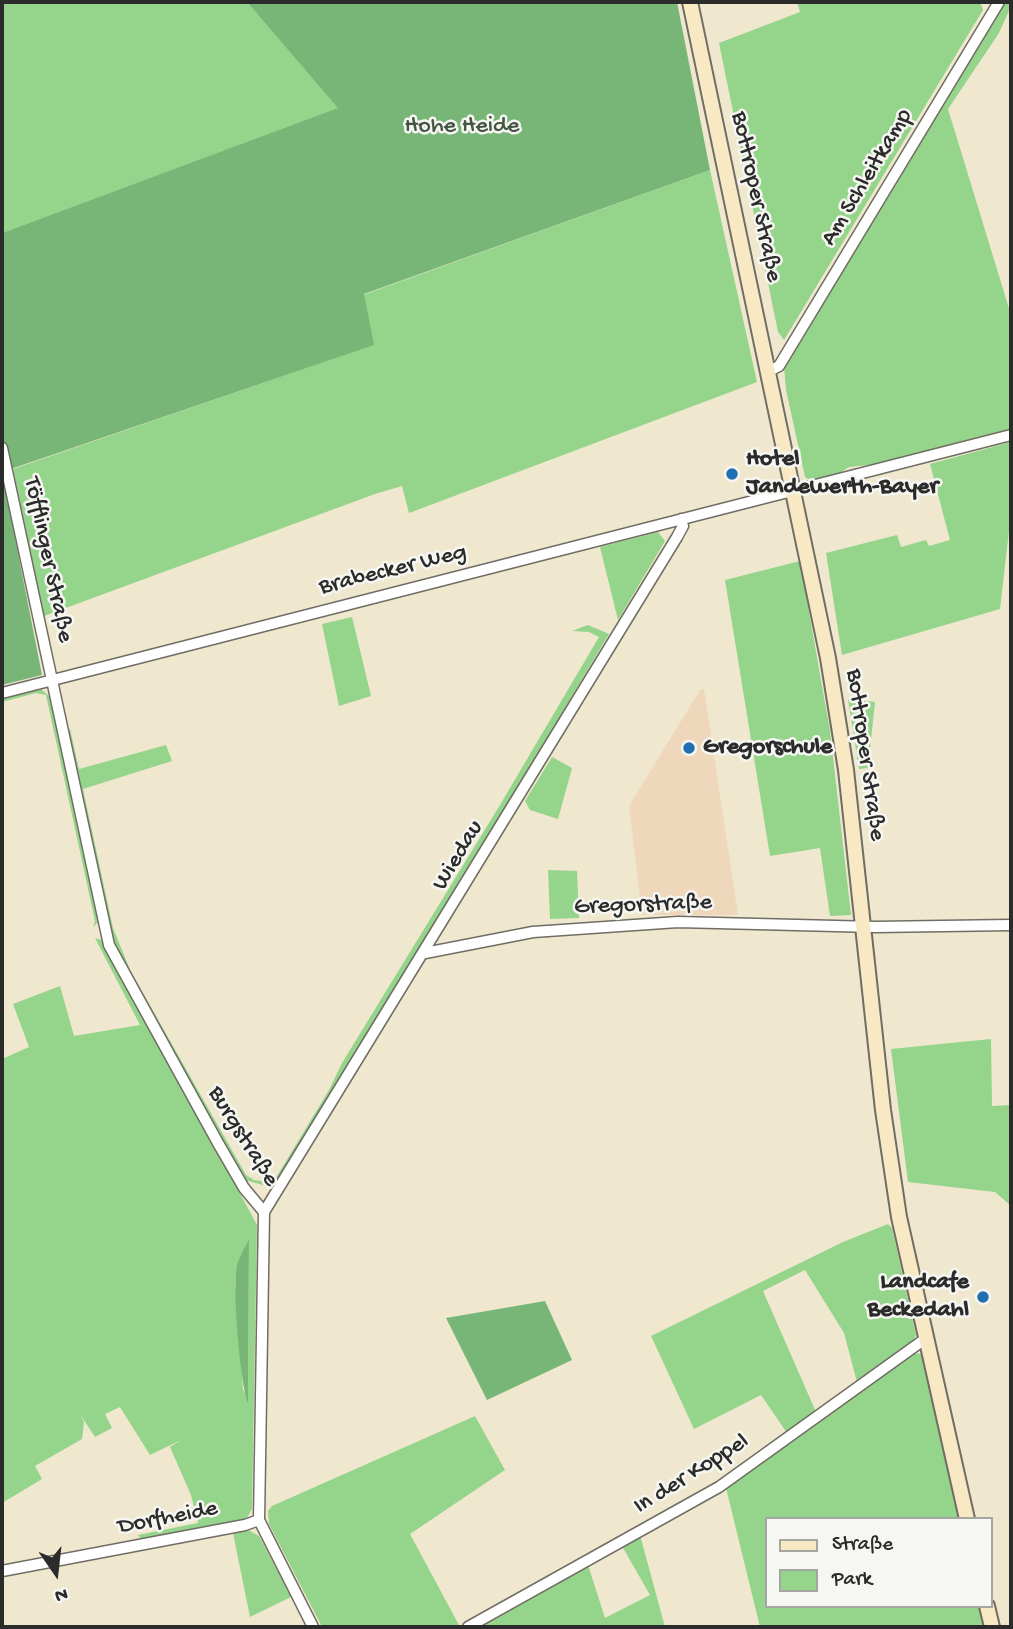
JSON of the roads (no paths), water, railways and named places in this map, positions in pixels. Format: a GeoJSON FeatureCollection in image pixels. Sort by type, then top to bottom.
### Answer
{"type":"FeatureCollection","features":[{"type":"Feature","properties":{"kind":"main road","name":"Bottroper Straße"},"geometry":{"type":"LineString","coordinates":[[690,2],[828,658],[846,770],[895,1190],[925,1339],[967,1517]]}},
{"type":"Feature","properties":{"kind":"main road"},"geometry":{"type":"LineString","coordinates":[[987,1608],[992,1627]]}},
{"type":"Feature","properties":{"kind":"street","name":"Am Schleitkamp"},"geometry":{"type":"LineString","coordinates":[[769,372],[779,366],[999,2]]}},
{"type":"Feature","properties":{"kind":"street","name":"Brabecker Weg"},"geometry":{"type":"LineString","coordinates":[[2,693],[1011,435]]}},
{"type":"Feature","properties":{"kind":"street","name":"Töfflinger Straße"},"geometry":{"type":"LineString","coordinates":[[2,448],[52,680]]}},
{"type":"Feature","properties":{"kind":"street","name":"Wiedau"},"geometry":{"type":"LineString","coordinates":[[264,1212],[425,953],[677,537],[683,526],[681,519]]}},
{"type":"Feature","properties":{"kind":"street","name":"Burgstraße"},"geometry":{"type":"LineString","coordinates":[[52,680],[109,945],[244,1188],[264,1212],[259,1520],[313,1627]]}},
{"type":"Feature","properties":{"kind":"street","name":"Gregorstraße"},"geometry":{"type":"LineString","coordinates":[[425,953],[533,932],[678,922],[864,926],[1011,925]]}},
{"type":"Feature","properties":{"kind":"street","name":"In der Koppel"},"geometry":{"type":"LineString","coordinates":[[468,1627],[719,1487],[925,1339]]}},
{"type":"Feature","properties":{"kind":"street","name":"Dorfheide"},"geometry":{"type":"LineString","coordinates":[[2,1571],[245,1525],[259,1520]]}},
{"type":"Feature","properties":{"kind":"place","name":"Hotel Jandewerth-Bayer"},"geometry":{"type":"Point","coordinates":[732,474]}},
{"type":"Feature","properties":{"kind":"place","name":"Gregorschule"},"geometry":{"type":"Point","coordinates":[689,748]}},
{"type":"Feature","properties":{"kind":"place","name":"Landcafe Beckedahl"},"geometry":{"type":"Point","coordinates":[983,1297]}},
{"type":"Feature","properties":{"kind":"park label","name":"Hohe Heide"},"geometry":{"type":"Point","coordinates":[462,127]}}]}
